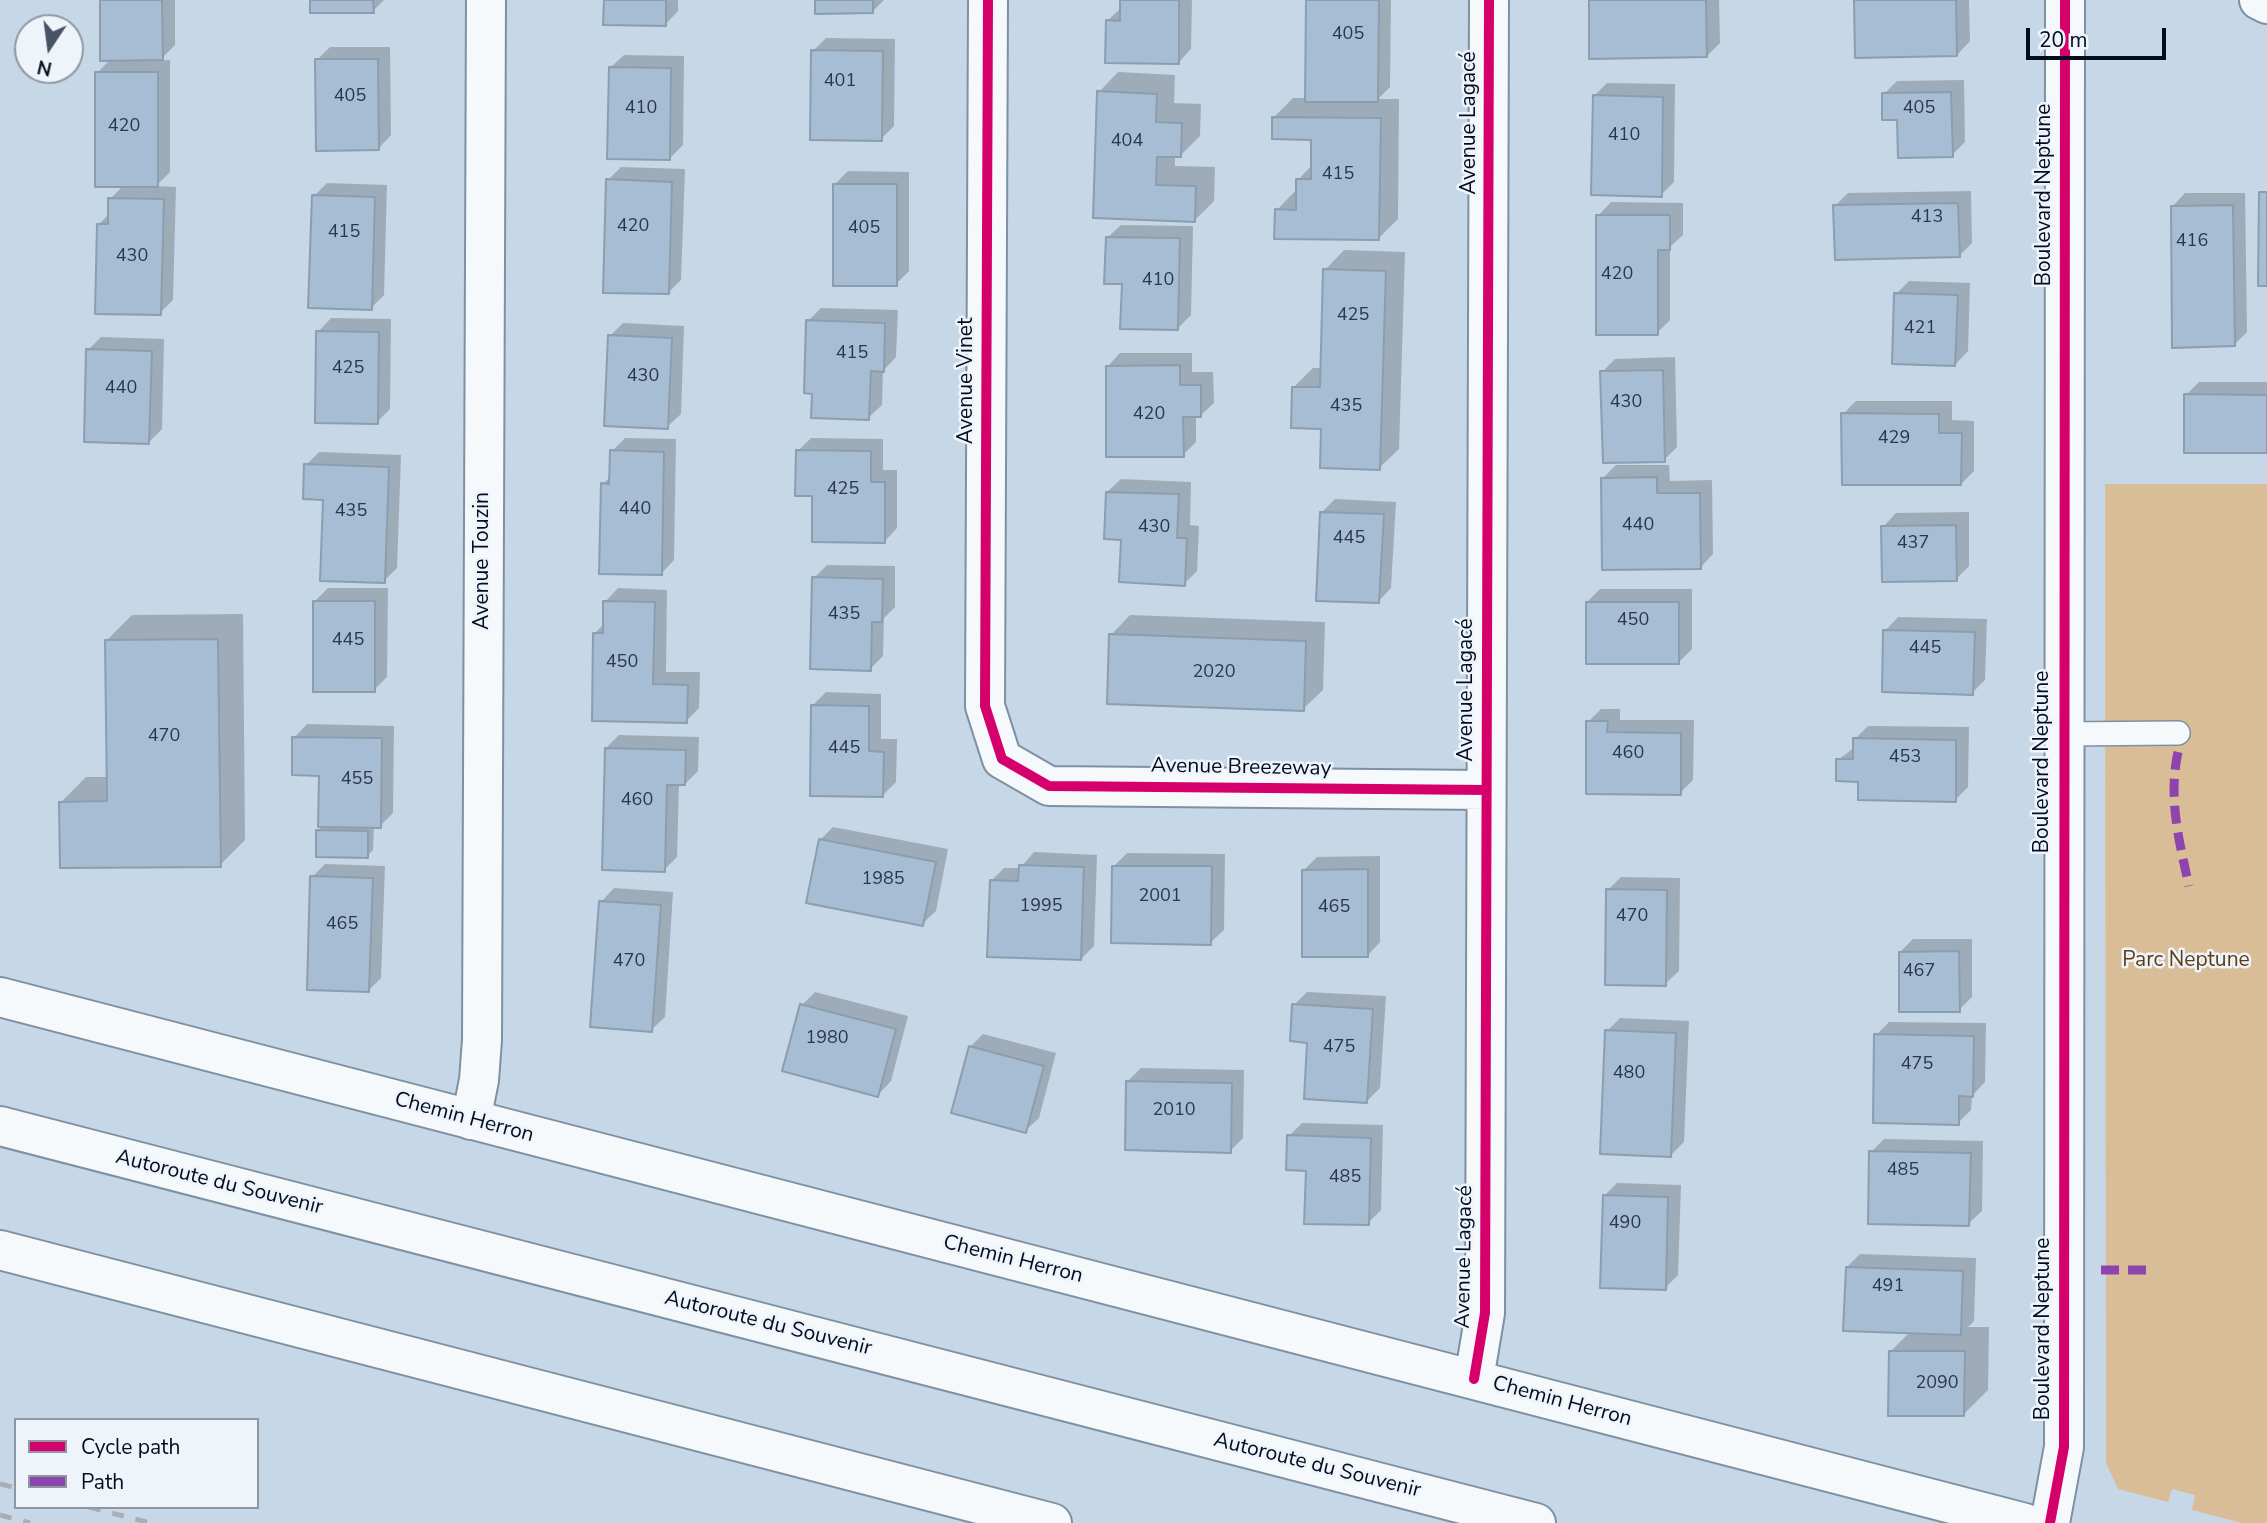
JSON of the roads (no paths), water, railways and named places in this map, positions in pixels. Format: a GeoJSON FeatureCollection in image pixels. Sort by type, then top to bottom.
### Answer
{"type":"FeatureCollection","features":[{"type":"Feature","properties":{"kind":"main road","name":"Avenue Touzin"},"geometry":{"type":"LineString","coordinates":[[471,1121],[482,1040],[486,0]]}},
{"type":"Feature","properties":{"kind":"main road","name":"Avenue Vinet"},"geometry":{"type":"LineString","coordinates":[[988,0],[985,706],[1002,759]]}},
{"type":"Feature","properties":{"kind":"main road","name":"Avenue Lagacé"},"geometry":{"type":"LineString","coordinates":[[1474,1379],[1485,1313],[1489,0]]}},
{"type":"Feature","properties":{"kind":"main road","name":"Boulevard Neptune"},"geometry":{"type":"LineString","coordinates":[[2050,1523],[2064,1447],[2062,734],[2065,0]]}},
{"type":"Feature","properties":{"kind":"main road"},"geometry":{"type":"LineString","coordinates":[[2259,0],[2267,4]]}},
{"type":"Feature","properties":{"kind":"main road","name":"Avenue Breezeway"},"geometry":{"type":"LineString","coordinates":[[1002,759],[1049,786],[1486,790]]}},
{"type":"Feature","properties":{"kind":"main road","name":"Chemin Herron"},"geometry":{"type":"LineString","coordinates":[[0,998],[2025,1523]]}},
{"type":"Feature","properties":{"kind":"main road","name":"Autoroute du Souvenir"},"geometry":{"type":"LineString","coordinates":[[0,1126],[1536,1523]]}},
{"type":"Feature","properties":{"kind":"main road"},"geometry":{"type":"LineString","coordinates":[[0,1250],[1052,1523]]}},
{"type":"Feature","properties":{"kind":"lane"},"geometry":{"type":"LineString","coordinates":[[2062,734],[2178,733]]}},
{"type":"Feature","properties":{"kind":"railway"},"geometry":{"type":"LineString","coordinates":[[0,1484],[14,1488]]}},
{"type":"Feature","properties":{"kind":"railway"},"geometry":{"type":"LineString","coordinates":[[97,1509],[150,1523]]}},
{"type":"Feature","properties":{"kind":"railway"},"geometry":{"type":"LineString","coordinates":[[0,1515],[30,1523]]}},
{"type":"Feature","properties":{"kind":"park label","name":"Parc Neptune"},"geometry":{"type":"Point","coordinates":[2186,961]}}]}
